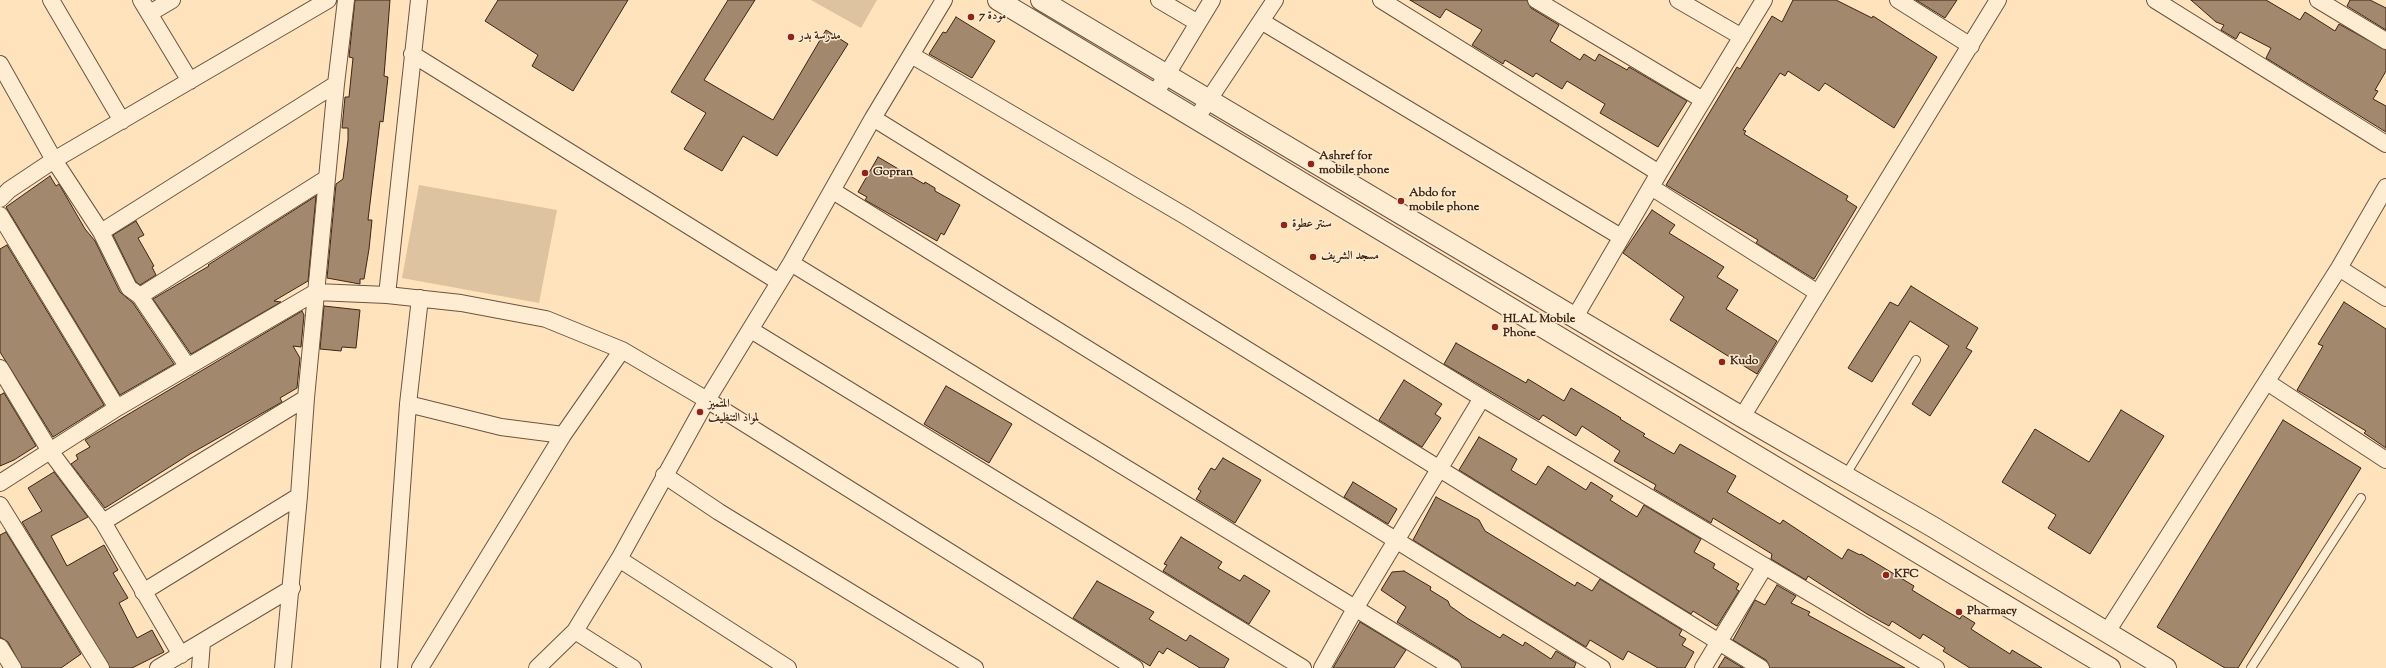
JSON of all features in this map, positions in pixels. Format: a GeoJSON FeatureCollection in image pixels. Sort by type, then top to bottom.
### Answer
{"type":"FeatureCollection","features":[{"type":"Feature","properties":{"kind":"street"},"geometry":{"type":"LineString","coordinates":[[51,0],[122,121]]}},
{"type":"Feature","properties":{"kind":"street"},"geometry":{"type":"LineString","coordinates":[[172,0],[145,6],[190,81]]}},
{"type":"Feature","properties":{"kind":"street"},"geometry":{"type":"LineString","coordinates":[[3,194],[54,160],[328,0]]}},
{"type":"Feature","properties":{"kind":"street"},"geometry":{"type":"LineString","coordinates":[[283,668],[292,588],[306,398],[336,84],[346,0]]}},
{"type":"Feature","properties":{"kind":"street"},"geometry":{"type":"LineString","coordinates":[[387,295],[419,0]]}},
{"type":"Feature","properties":{"kind":"street"},"geometry":{"type":"LineString","coordinates":[[537,668],[575,631],[619,559],[664,475],[707,400],[791,263],[873,118],[912,56],[944,0]]}},
{"type":"Feature","properties":{"kind":"street"},"geometry":{"type":"LineString","coordinates":[[998,0],[2100,666]]}},
{"type":"Feature","properties":{"kind":"street"},"geometry":{"type":"LineString","coordinates":[[1040,0],[1167,74],[1742,417],[1845,476],[2166,668]]}},
{"type":"Feature","properties":{"kind":"street"},"geometry":{"type":"LineString","coordinates":[[1159,0],[1198,23]]}},
{"type":"Feature","properties":{"kind":"street"},"geometry":{"type":"LineString","coordinates":[[1155,94],[1212,0]]}},
{"type":"Feature","properties":{"kind":"street"},"geometry":{"type":"LineString","coordinates":[[1196,119],[1275,0]]}},
{"type":"Feature","properties":{"kind":"street"},"geometry":{"type":"LineString","coordinates":[[1381,0],[1658,173]]}},
{"type":"Feature","properties":{"kind":"street"},"geometry":{"type":"LineString","coordinates":[[1536,0],[1703,100]]}},
{"type":"Feature","properties":{"kind":"street"},"geometry":{"type":"LineString","coordinates":[[1678,0],[1742,37]]}},
{"type":"Feature","properties":{"kind":"street"},"geometry":{"type":"LineString","coordinates":[[1575,317],[1658,173],[1764,0]]}},
{"type":"Feature","properties":{"kind":"street"},"geometry":{"type":"LineString","coordinates":[[1898,0],[1971,46]]}},
{"type":"Feature","properties":{"kind":"street"},"geometry":{"type":"LineString","coordinates":[[1742,417],[1998,0]]}},
{"type":"Feature","properties":{"kind":"street"},"geometry":{"type":"LineString","coordinates":[[2155,0],[2386,144]]}},
{"type":"Feature","properties":{"kind":"street"},"geometry":{"type":"LineString","coordinates":[[2318,0],[2386,41]]}},
{"type":"Feature","properties":{"kind":"street"},"geometry":{"type":"LineString","coordinates":[[1261,21],[1621,237]]}},
{"type":"Feature","properties":{"kind":"street"},"geometry":{"type":"LineString","coordinates":[[412,54],[779,282]]}},
{"type":"Feature","properties":{"kind":"street"},"geometry":{"type":"LineString","coordinates":[[912,56],[1187,217],[1482,398],[1936,668]]}},
{"type":"Feature","properties":{"kind":"street"},"geometry":{"type":"LineString","coordinates":[[0,64],[54,160],[100,232],[129,288],[140,296],[188,367]]}},
{"type":"Feature","properties":{"kind":"street"},"geometry":{"type":"LineString","coordinates":[[100,232],[336,84]]}},
{"type":"Feature","properties":{"kind":"street"},"geometry":{"type":"LineString","coordinates":[[873,118],[1439,470],[1761,668]]}},
{"type":"Feature","properties":{"kind":"street"},"geometry":{"type":"LineString","coordinates":[[140,296],[327,178]]}},
{"type":"Feature","properties":{"kind":"street"},"geometry":{"type":"LineString","coordinates":[[1651,187],[1818,293]]}},
{"type":"Feature","properties":{"kind":"street"},"geometry":{"type":"LineString","coordinates":[[2107,632],[2339,268],[2386,187]]}},
{"type":"Feature","properties":{"kind":"street"},"geometry":{"type":"LineString","coordinates":[[833,191],[1397,539],[1602,668]]}},
{"type":"Feature","properties":{"kind":"street"},"geometry":{"type":"LineString","coordinates":[[0,215],[117,408]]}},
{"type":"Feature","properties":{"kind":"street"},"geometry":{"type":"LineString","coordinates":[[791,263],[1356,607],[1453,668]]}},
{"type":"Feature","properties":{"kind":"street"},"geometry":{"type":"LineString","coordinates":[[2339,268],[2386,298]]}},
{"type":"Feature","properties":{"kind":"street"},"geometry":{"type":"LineString","coordinates":[[0,483],[117,408],[316,292],[387,295],[461,302],[546,319],[622,350],[707,400],[1135,668]]}},
{"type":"Feature","properties":{"kind":"street"},"geometry":{"type":"LineString","coordinates":[[389,668],[408,404],[420,298]]}},
{"type":"Feature","properties":{"kind":"street"},"geometry":{"type":"LineString","coordinates":[[751,330],[1303,668]]}},
{"type":"Feature","properties":{"kind":"street"},"geometry":{"type":"LineString","coordinates":[[420,668],[563,435],[622,350]]}},
{"type":"Feature","properties":{"kind":"street"},"geometry":{"type":"LineString","coordinates":[[0,368],[50,451],[103,522],[181,655]]}},
{"type":"Feature","properties":{"kind":"street"},"geometry":{"type":"LineString","coordinates":[[2267,382],[2386,460]]}},
{"type":"Feature","properties":{"kind":"street"},"geometry":{"type":"LineString","coordinates":[[103,522],[306,398]]}},
{"type":"Feature","properties":{"kind":"street"},"geometry":{"type":"LineString","coordinates":[[1322,668],[1356,607],[1482,398]]}},
{"type":"Feature","properties":{"kind":"street"},"geometry":{"type":"LineString","coordinates":[[408,404],[501,426],[563,435]]}},
{"type":"Feature","properties":{"kind":"street"},"geometry":{"type":"LineString","coordinates":[[664,475],[719,512],[975,668]]}},
{"type":"Feature","properties":{"kind":"street"},"geometry":{"type":"LineString","coordinates":[[143,592],[299,496]]}},
{"type":"Feature","properties":{"kind":"street"},"geometry":{"type":"LineString","coordinates":[[0,505],[101,668]]}},
{"type":"Feature","properties":{"kind":"street"},"geometry":{"type":"LineString","coordinates":[[619,559],[788,668]]}},
{"type":"Feature","properties":{"kind":"street"},"geometry":{"type":"LineString","coordinates":[[1703,668],[1765,566]]}},
{"type":"Feature","properties":{"kind":"street"},"geometry":{"type":"LineString","coordinates":[[158,668],[292,588]]}},
{"type":"Feature","properties":{"kind":"street"},"geometry":{"type":"LineString","coordinates":[[575,631],[633,668]]}},
{"type":"Feature","properties":{"kind":"street"},"geometry":{"type":"LineString","coordinates":[[200,668],[202,642]]}},
{"type":"Feature","properties":{"kind":"street"},"geometry":{"type":"LineString","coordinates":[[0,647],[13,668]]}},
{"type":"Feature","properties":{"kind":"lane"},"geometry":{"type":"LineString","coordinates":[[1845,476],[1916,360]]}},
{"type":"Feature","properties":{"kind":"lane"},"geometry":{"type":"LineString","coordinates":[[2251,668],[2360,498]]}},
{"type":"Feature","properties":{"kind":"shaded area"},"geometry":{"type":"Polygon","coordinates":[[[811,0],[877,0],[861,28],[811,0]]]}},
{"type":"Feature","properties":{"kind":"shaded area"},"geometry":{"type":"Polygon","coordinates":[[[419,185],[557,210],[539,303],[402,278],[419,185]]]}},
{"type":"Feature","properties":{"kind":"building"},"geometry":{"type":"Polygon","coordinates":[[[355,0],[390,0],[384,76],[388,77],[383,122],[380,121],[368,220],[372,220],[369,249],[364,279],[360,279],[360,284],[327,278],[336,184],[343,179],[348,140],[348,128],[342,128],[345,97],[349,97],[353,58],[349,57],[355,0]]]}},
{"type":"Feature","properties":{"kind":"building"},"geometry":{"type":"Polygon","coordinates":[[[498,0],[628,0],[573,91],[532,66],[538,55],[485,21],[498,0]]]}},
{"type":"Feature","properties":{"kind":"building"},"geometry":{"type":"Polygon","coordinates":[[[728,0],[755,0],[704,80],[773,120],[826,30],[848,44],[777,156],[743,136],[722,171],[684,149],[706,113],[671,92],[728,0]]]}},
{"type":"Feature","properties":{"kind":"building"},"geometry":{"type":"Polygon","coordinates":[[[1410,0],[1527,0],[1531,8],[1559,25],[1550,41],[1580,60],[1584,54],[1595,61],[1599,54],[1627,70],[1629,67],[1687,101],[1658,147],[1600,113],[1605,104],[1567,81],[1562,89],[1536,73],[1533,77],[1505,60],[1503,64],[1472,45],[1482,30],[1446,9],[1440,18],[1410,0]]]}},
{"type":"Feature","properties":{"kind":"building"},"geometry":{"type":"Polygon","coordinates":[[[1793,0],[1836,0],[1872,18],[1873,16],[1937,57],[1894,128],[1825,83],[1819,91],[1788,71],[1785,76],[1780,73],[1743,130],[1746,131],[1744,134],[1848,196],[1846,200],[1857,207],[1814,279],[1756,243],[1758,240],[1666,185],[1737,67],[1740,69],[1772,16],[1782,22],[1793,0]]]}},
{"type":"Feature","properties":{"kind":"building"},"geometry":{"type":"Polygon","coordinates":[[[1916,0],[1957,0],[1945,18],[1916,0]]]}},
{"type":"Feature","properties":{"kind":"building"},"geometry":{"type":"Polygon","coordinates":[[[2191,0],[2266,0],[2300,20],[2305,12],[2335,31],[2339,24],[2386,50],[2386,71],[2375,90],[2378,91],[2373,99],[2386,106],[2386,132],[2266,58],[2271,48],[2240,32],[2236,39],[2221,30],[2224,25],[2216,22],[2191,0]]]}},
{"type":"Feature","properties":{"kind":"building"},"geometry":{"type":"Polygon","coordinates":[[[2350,0],[2370,0],[2386,8],[2386,30],[2347,6],[2350,0]]]}},
{"type":"Feature","properties":{"kind":"building"},"geometry":{"type":"Polygon","coordinates":[[[956,17],[995,41],[972,78],[929,54],[943,32],[946,33],[956,17]]]}},
{"type":"Feature","properties":{"kind":"building"},"geometry":{"type":"Polygon","coordinates":[[[878,157],[924,184],[925,182],[935,188],[935,191],[960,205],[944,235],[941,233],[937,241],[865,200],[867,197],[858,192],[878,157]]]}},
{"type":"Feature","properties":{"kind":"building"},"geometry":{"type":"Polygon","coordinates":[[[50,176],[56,186],[59,184],[85,229],[95,241],[120,292],[133,303],[174,364],[120,395],[6,207],[50,176]]]}},
{"type":"Feature","properties":{"kind":"building"},"geometry":{"type":"Polygon","coordinates":[[[316,196],[308,281],[274,301],[281,302],[191,354],[153,299],[209,266],[208,265],[316,196]]]}},
{"type":"Feature","properties":{"kind":"building"},"geometry":{"type":"Polygon","coordinates":[[[1652,210],[1675,225],[1669,233],[1724,267],[1717,277],[1738,290],[1726,309],[1777,341],[1757,374],[1670,320],[1684,297],[1623,253],[1652,210]]]}},
{"type":"Feature","properties":{"kind":"building"},"geometry":{"type":"Polygon","coordinates":[[[136,221],[144,235],[138,238],[154,266],[152,267],[156,275],[140,285],[136,282],[113,235],[136,221]]]}},
{"type":"Feature","properties":{"kind":"building"},"geometry":{"type":"Polygon","coordinates":[[[7,245],[104,405],[53,437],[0,352],[0,249],[7,245]]]}},
{"type":"Feature","properties":{"kind":"building"},"geometry":{"type":"Polygon","coordinates":[[[1911,286],[1978,328],[1966,348],[1972,351],[1930,416],[1912,404],[1949,346],[1910,321],[1872,382],[1848,368],[1890,302],[1898,306],[1911,286]]]}},
{"type":"Feature","properties":{"kind":"building"},"geometry":{"type":"Polygon","coordinates":[[[2344,302],[2386,329],[2386,448],[2364,433],[2366,431],[2297,390],[2323,346],[2318,344],[2344,302]]]}},
{"type":"Feature","properties":{"kind":"building"},"geometry":{"type":"Polygon","coordinates":[[[324,306],[360,310],[356,348],[342,347],[341,351],[320,349],[324,306]]]}},
{"type":"Feature","properties":{"kind":"building"},"geometry":{"type":"Polygon","coordinates":[[[302,311],[304,315],[301,347],[293,346],[300,358],[297,388],[280,398],[282,402],[190,454],[105,508],[71,464],[78,459],[76,455],[90,447],[85,440],[302,311]]]}},
{"type":"Feature","properties":{"kind":"building"},"geometry":{"type":"Polygon","coordinates":[[[1456,343],[1526,383],[1528,379],[1564,401],[1571,388],[1621,418],[1620,419],[1645,434],[1643,436],[1674,454],[1680,444],[1736,476],[1727,492],[1780,524],[1783,520],[1842,559],[1848,549],[1860,555],[1861,554],[1914,586],[1912,590],[1943,609],[1960,619],[1962,615],[1975,623],[1971,629],[2010,654],[2012,650],[2042,668],[1970,668],[1943,651],[1945,648],[1923,634],[1920,639],[1892,621],[1889,626],[1867,614],[1808,576],[1806,580],[1771,559],[1772,554],[1713,518],[1711,523],[1654,489],[1656,485],[1614,461],[1620,451],[1582,426],[1576,436],[1543,415],[1539,420],[1444,364],[1456,343]]]}},
{"type":"Feature","properties":{"kind":"building"},"geometry":{"type":"Polygon","coordinates":[[[1404,380],[1442,404],[1435,414],[1441,418],[1422,447],[1379,420],[1404,380]]]}},
{"type":"Feature","properties":{"kind":"building"},"geometry":{"type":"Polygon","coordinates":[[[946,386],[1012,424],[989,463],[924,424],[946,386]]]}},
{"type":"Feature","properties":{"kind":"building"},"geometry":{"type":"Polygon","coordinates":[[[4,393],[36,446],[14,460],[0,466],[0,395],[4,393]]]}},
{"type":"Feature","properties":{"kind":"building"},"geometry":{"type":"Polygon","coordinates":[[[2121,410],[2164,436],[2090,554],[2048,528],[2056,515],[2002,482],[2035,429],[2089,462],[2121,410]]]}},
{"type":"Feature","properties":{"kind":"building"},"geometry":{"type":"Polygon","coordinates":[[[2283,420],[2361,468],[2238,668],[2225,668],[2157,627],[2283,420]]]}},
{"type":"Feature","properties":{"kind":"building"},"geometry":{"type":"Polygon","coordinates":[[[1479,437],[1517,459],[1511,470],[1536,485],[1548,466],[1586,490],[1591,482],[1613,496],[1610,500],[1637,517],[1644,505],[1701,539],[1694,552],[1715,564],[1713,568],[1739,584],[1736,589],[1739,591],[1717,626],[1693,611],[1691,614],[1459,470],[1479,437]]]}},
{"type":"Feature","properties":{"kind":"building"},"geometry":{"type":"Polygon","coordinates":[[[1223,458],[1261,480],[1235,523],[1196,499],[1201,491],[1198,489],[1211,468],[1215,470],[1223,458]]]}},
{"type":"Feature","properties":{"kind":"building"},"geometry":{"type":"Polygon","coordinates":[[[54,472],[88,517],[51,536],[67,566],[104,545],[118,570],[113,573],[128,598],[119,603],[137,638],[152,630],[164,652],[132,668],[110,668],[22,522],[42,511],[28,488],[54,472]]]}},
{"type":"Feature","properties":{"kind":"building"},"geometry":{"type":"Polygon","coordinates":[[[1353,482],[1397,509],[1388,524],[1344,497],[1353,482]]]}},
{"type":"Feature","properties":{"kind":"building"},"geometry":{"type":"Polygon","coordinates":[[[1436,497],[1479,520],[1485,531],[1575,586],[1577,582],[1592,591],[1600,579],[1682,630],[1679,635],[1686,639],[1682,645],[1694,652],[1685,668],[1658,668],[1628,651],[1623,660],[1590,640],[1586,647],[1413,540],[1436,497]]]}},
{"type":"Feature","properties":{"kind":"building"},"geometry":{"type":"Polygon","coordinates":[[[6,532],[81,654],[61,668],[22,668],[8,642],[0,637],[0,535],[6,532]]]}},
{"type":"Feature","properties":{"kind":"building"},"geometry":{"type":"Polygon","coordinates":[[[1181,537],[1222,562],[1218,568],[1240,581],[1244,575],[1270,591],[1249,624],[1163,571],[1167,565],[1164,564],[1181,537]]]}},
{"type":"Feature","properties":{"kind":"building"},"geometry":{"type":"Polygon","coordinates":[[[1404,571],[1431,587],[1430,590],[1448,601],[1450,606],[1467,618],[1500,638],[1503,634],[1523,646],[1525,642],[1551,659],[1556,651],[1576,663],[1574,668],[1462,668],[1458,660],[1397,622],[1406,607],[1381,590],[1392,572],[1404,571]]]}},
{"type":"Feature","properties":{"kind":"building"},"geometry":{"type":"Polygon","coordinates":[[[1097,581],[1154,612],[1149,619],[1186,641],[1190,635],[1229,659],[1224,668],[1200,668],[1167,648],[1163,654],[1159,651],[1150,666],[1073,618],[1097,581]]]}},
{"type":"Feature","properties":{"kind":"building"},"geometry":{"type":"Polygon","coordinates":[[[1777,585],[1796,596],[1791,603],[1810,612],[1808,615],[1905,668],[1770,668],[1766,660],[1733,640],[1755,600],[1765,605],[1777,585]]]}},
{"type":"Feature","properties":{"kind":"building"},"geometry":{"type":"Polygon","coordinates":[[[1360,622],[1406,650],[1394,668],[1333,668],[1360,622]]]}},
{"type":"Feature","properties":{"kind":"building"},"geometry":{"type":"Polygon","coordinates":[[[1725,657],[1743,668],[1718,668],[1725,657]]]}},
{"type":"Feature","properties":{"kind":"place","name":"مودة 7"},"geometry":{"type":"Point","coordinates":[971,17]}},
{"type":"Feature","properties":{"kind":"place","name":"مدرسة بدر"},"geometry":{"type":"Point","coordinates":[791,37]}},
{"type":"Feature","properties":{"kind":"place","name":"Ashref for mobile phone"},"geometry":{"type":"Point","coordinates":[1311,164]}},
{"type":"Feature","properties":{"kind":"place","name":"Gopran"},"geometry":{"type":"Point","coordinates":[865,173]}},
{"type":"Feature","properties":{"kind":"place","name":"Abdo for mobile phone"},"geometry":{"type":"Point","coordinates":[1401,201]}},
{"type":"Feature","properties":{"kind":"place","name":"سنتر عطوة"},"geometry":{"type":"Point","coordinates":[1284,225]}},
{"type":"Feature","properties":{"kind":"place","name":"مسجد الشريف"},"geometry":{"type":"Point","coordinates":[1313,257]}},
{"type":"Feature","properties":{"kind":"place","name":"HLAL Mobile Phone"},"geometry":{"type":"Point","coordinates":[1495,327]}},
{"type":"Feature","properties":{"kind":"place","name":"Kudo"},"geometry":{"type":"Point","coordinates":[1722,362]}},
{"type":"Feature","properties":{"kind":"place","name":"المتميز لمواد التنظيف"},"geometry":{"type":"Point","coordinates":[700,412]}},
{"type":"Feature","properties":{"kind":"place","name":"KFC"},"geometry":{"type":"Point","coordinates":[1886,575]}},
{"type":"Feature","properties":{"kind":"place","name":"Pharmacy"},"geometry":{"type":"Point","coordinates":[1959,612]}}]}
